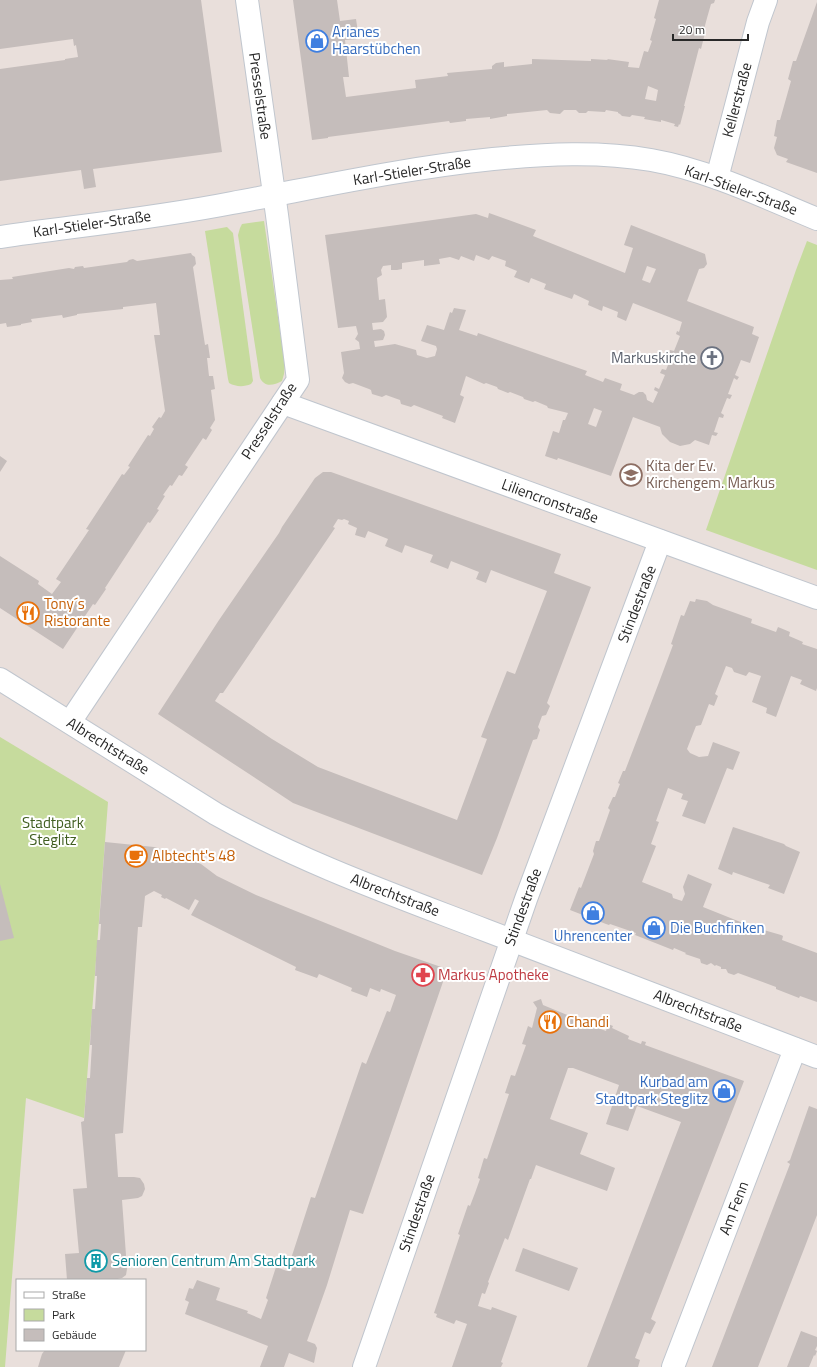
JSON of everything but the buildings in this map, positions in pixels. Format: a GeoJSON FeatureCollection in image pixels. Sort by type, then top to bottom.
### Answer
{"type":"FeatureCollection","features":[{"type":"Feature","properties":{"kind":"street","name":"Presselstraße"},"geometry":{"type":"LineString","coordinates":[[70,722],[298,380],[247,0]]}},
{"type":"Feature","properties":{"kind":"street","name":"Kellerstraße"},"geometry":{"type":"LineString","coordinates":[[716,178],[758,22],[766,0]]}},
{"type":"Feature","properties":{"kind":"street","name":"Karl-Stieler-Straße"},"geometry":{"type":"LineString","coordinates":[[0,237],[206,208],[403,170],[474,161],[549,154],[614,156],[652,160],[716,178],[817,219]]}},
{"type":"Feature","properties":{"kind":"street","name":"Liliencronstraße"},"geometry":{"type":"LineString","coordinates":[[283,403],[817,598]]}},
{"type":"Feature","properties":{"kind":"street","name":"Stindestraße"},"geometry":{"type":"LineString","coordinates":[[364,1367],[534,876],[660,541]]}},
{"type":"Feature","properties":{"kind":"street","name":"Albrechtstraße"},"geometry":{"type":"LineString","coordinates":[[0,678],[173,787],[248,832],[360,882],[817,1057]]}},
{"type":"Feature","properties":{"kind":"street","name":"Am Fenn"},"geometry":{"type":"LineString","coordinates":[[673,1367],[795,1049]]}},
{"type":"Feature","properties":{"kind":"green space"},"geometry":{"type":"Polygon","coordinates":[[[264,221],[285,365],[282,381],[270,385],[264,383],[260,378],[238,235],[242,224],[264,221]]]}},
{"type":"Feature","properties":{"kind":"green space"},"geometry":{"type":"Polygon","coordinates":[[[227,227],[233,233],[253,381],[251,384],[246,386],[237,386],[229,383],[205,231],[227,227]]]}},
{"type":"Feature","properties":{"kind":"green space"},"geometry":{"type":"Polygon","coordinates":[[[807,241],[817,245],[817,570],[706,530],[807,241]]]}},
{"type":"Feature","properties":{"kind":"green space","name":"Stadtpark Steglitz"},"geometry":{"type":"Polygon","coordinates":[[[0,737],[108,802],[84,1118],[26,1098],[5,1367],[0,1367],[0,737]]]}},
{"type":"Feature","properties":{"kind":"place","name":"Arianes Haarstübchen"},"geometry":{"type":"Point","coordinates":[317,41]}},
{"type":"Feature","properties":{"kind":"place","name":"Markuskirche"},"geometry":{"type":"Point","coordinates":[712,358]}},
{"type":"Feature","properties":{"kind":"place","name":"Kita der Ev. Kirchengem. Markus"},"geometry":{"type":"Point","coordinates":[631,475]}},
{"type":"Feature","properties":{"kind":"place","name":"Tony´s Ristorante"},"geometry":{"type":"Point","coordinates":[28,613]}},
{"type":"Feature","properties":{"kind":"place","name":"Albtecht's 48"},"geometry":{"type":"Point","coordinates":[136,856]}},
{"type":"Feature","properties":{"kind":"place","name":"Uhrencenter"},"geometry":{"type":"Point","coordinates":[593,913]}},
{"type":"Feature","properties":{"kind":"place","name":"Die Buchfinken"},"geometry":{"type":"Point","coordinates":[654,928]}},
{"type":"Feature","properties":{"kind":"place","name":"Markus Apotheke"},"geometry":{"type":"Point","coordinates":[423,975]}},
{"type":"Feature","properties":{"kind":"place","name":"Chandi"},"geometry":{"type":"Point","coordinates":[550,1022]}},
{"type":"Feature","properties":{"kind":"place","name":"Kurbad am Stadtpark Steglitz"},"geometry":{"type":"Point","coordinates":[724,1091]}},
{"type":"Feature","properties":{"kind":"place","name":"Senioren Centrum Am Stadtpark"},"geometry":{"type":"Point","coordinates":[96,1261]}}]}
